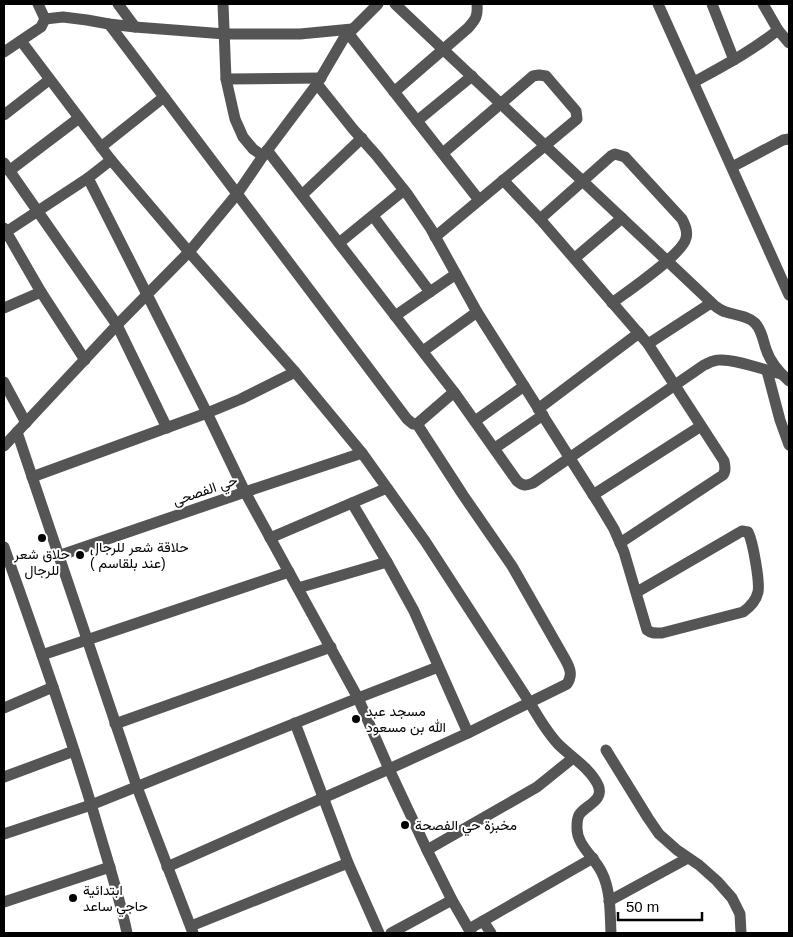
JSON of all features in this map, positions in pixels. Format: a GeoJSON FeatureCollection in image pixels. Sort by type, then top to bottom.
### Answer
{"type":"FeatureCollection","features":[{"type":"Feature","properties":{"kind":"street"},"geometry":{"type":"LineString","coordinates":[[38,4],[45,19]]}},
{"type":"Feature","properties":{"kind":"street"},"geometry":{"type":"LineString","coordinates":[[118,4],[135,27]]}},
{"type":"Feature","properties":{"kind":"street"},"geometry":{"type":"LineString","coordinates":[[224,4],[226,79],[235,119],[243,137],[254,149],[265,153],[302,195],[454,392],[521,484],[526,486],[533,483],[704,365],[713,361],[721,360],[767,370],[785,378]]}},
{"type":"Feature","properties":{"kind":"street"},"geometry":{"type":"LineString","coordinates":[[4,446],[117,325],[189,252],[237,194],[319,81],[344,38],[378,4]]}},
{"type":"Feature","properties":{"kind":"street"},"geometry":{"type":"LineString","coordinates":[[395,4],[711,303],[725,312],[746,318],[755,323],[761,332],[771,362],[785,378]]}},
{"type":"Feature","properties":{"kind":"street"},"geometry":{"type":"LineString","coordinates":[[394,92],[468,28],[476,19],[478,12],[477,4]]}},
{"type":"Feature","properties":{"kind":"street"},"geometry":{"type":"LineString","coordinates":[[658,4],[789,295]]}},
{"type":"Feature","properties":{"kind":"street"},"geometry":{"type":"LineString","coordinates":[[712,4],[734,60]]}},
{"type":"Feature","properties":{"kind":"street"},"geometry":{"type":"LineString","coordinates":[[763,4],[778,30],[789,43]]}},
{"type":"Feature","properties":{"kind":"street"},"geometry":{"type":"LineString","coordinates":[[45,19],[63,17],[135,27],[225,34],[300,34],[350,31]]}},
{"type":"Feature","properties":{"kind":"street"},"geometry":{"type":"LineString","coordinates":[[4,52],[41,27],[45,19]]}},
{"type":"Feature","properties":{"kind":"street"},"geometry":{"type":"LineString","coordinates":[[109,24],[407,419],[417,424],[512,566],[571,673],[567,684],[468,733],[167,867]]}},
{"type":"Feature","properties":{"kind":"street"},"geometry":{"type":"LineString","coordinates":[[694,82],[764,42],[778,30]]}},
{"type":"Feature","properties":{"kind":"street"},"geometry":{"type":"LineString","coordinates":[[350,31],[394,92],[479,200]]}},
{"type":"Feature","properties":{"kind":"street"},"geometry":{"type":"LineString","coordinates":[[20,41],[111,160],[189,252],[296,372],[362,453],[425,542],[542,723],[556,742],[580,763],[597,784],[598,797],[579,815],[577,827],[579,840],[593,858],[608,887],[611,933]]}},
{"type":"Feature","properties":{"kind":"street"},"geometry":{"type":"LineString","coordinates":[[417,121],[472,76]]}},
{"type":"Feature","properties":{"kind":"street"},"geometry":{"type":"LineString","coordinates":[[435,237],[577,119],[578,115],[546,76],[533,76],[442,153]]}},
{"type":"Feature","properties":{"kind":"street"},"geometry":{"type":"LineString","coordinates":[[226,79],[319,81]]}},
{"type":"Feature","properties":{"kind":"street"},"geometry":{"type":"LineString","coordinates":[[4,115],[49,80]]}},
{"type":"Feature","properties":{"kind":"street"},"geometry":{"type":"LineString","coordinates":[[319,81],[404,190],[435,237],[477,312],[614,529],[647,630],[650,633],[662,632],[744,612],[754,601],[758,589],[756,565],[748,532],[742,531],[636,592]]}},
{"type":"Feature","properties":{"kind":"street"},"geometry":{"type":"LineString","coordinates":[[101,147],[164,97]]}},
{"type":"Feature","properties":{"kind":"street"},"geometry":{"type":"LineString","coordinates":[[79,118],[7,167],[117,325],[167,428]]}},
{"type":"Feature","properties":{"kind":"street"},"geometry":{"type":"LineString","coordinates":[[302,195],[362,138]]}},
{"type":"Feature","properties":{"kind":"street"},"geometry":{"type":"LineString","coordinates":[[732,167],[789,138]]}},
{"type":"Feature","properties":{"kind":"street"},"geometry":{"type":"LineString","coordinates":[[540,219],[615,154],[624,156],[685,225],[687,238],[684,244],[668,261],[612,303]]}},
{"type":"Feature","properties":{"kind":"street"},"geometry":{"type":"LineString","coordinates":[[84,360],[5,230],[88,178],[111,160]]}},
{"type":"Feature","properties":{"kind":"street"},"geometry":{"type":"LineString","coordinates":[[88,178],[245,492],[358,698],[427,850],[470,931],[483,921],[593,858]]}},
{"type":"Feature","properties":{"kind":"street"},"geometry":{"type":"LineString","coordinates":[[503,180],[575,258],[648,344],[724,461],[725,473],[723,475],[620,543]]}},
{"type":"Feature","properties":{"kind":"street"},"geometry":{"type":"LineString","coordinates":[[339,243],[404,190]]}},
{"type":"Feature","properties":{"kind":"street"},"geometry":{"type":"LineString","coordinates":[[373,216],[430,292]]}},
{"type":"Feature","properties":{"kind":"street"},"geometry":{"type":"LineString","coordinates":[[575,258],[622,218]]}},
{"type":"Feature","properties":{"kind":"street"},"geometry":{"type":"LineString","coordinates":[[395,316],[456,274]]}},
{"type":"Feature","properties":{"kind":"street"},"geometry":{"type":"LineString","coordinates":[[4,308],[41,292]]}},
{"type":"Feature","properties":{"kind":"street"},"geometry":{"type":"LineString","coordinates":[[648,344],[711,303]]}},
{"type":"Feature","properties":{"kind":"street"},"geometry":{"type":"LineString","coordinates":[[423,352],[477,312]]}},
{"type":"Feature","properties":{"kind":"street"},"geometry":{"type":"LineString","coordinates":[[494,448],[639,333]]}},
{"type":"Feature","properties":{"kind":"street"},"geometry":{"type":"LineString","coordinates":[[767,370],[780,420],[789,445]]}},
{"type":"Feature","properties":{"kind":"street"},"geometry":{"type":"LineString","coordinates":[[32,477],[207,413],[242,399],[296,372]]}},
{"type":"Feature","properties":{"kind":"street"},"geometry":{"type":"LineString","coordinates":[[4,382],[26,423]]}},
{"type":"Feature","properties":{"kind":"street"},"geometry":{"type":"LineString","coordinates":[[475,421],[524,386]]}},
{"type":"Feature","properties":{"kind":"street"},"geometry":{"type":"LineString","coordinates":[[417,424],[454,392]]}},
{"type":"Feature","properties":{"kind":"street"},"geometry":{"type":"LineString","coordinates":[[593,495],[701,426]]}},
{"type":"Feature","properties":{"kind":"street"},"geometry":{"type":"LineString","coordinates":[[17,432],[137,786],[192,930],[348,863]]}},
{"type":"Feature","properties":{"kind":"street","name":"حي الفصحى"},"geometry":{"type":"LineString","coordinates":[[58,556],[362,453]]}},
{"type":"Feature","properties":{"kind":"street"},"geometry":{"type":"LineString","coordinates":[[270,538],[387,488]]}},
{"type":"Feature","properties":{"kind":"street"},"geometry":{"type":"LineString","coordinates":[[352,503],[414,611],[468,733]]}},
{"type":"Feature","properties":{"kind":"street"},"geometry":{"type":"LineString","coordinates":[[4,547],[74,751],[110,867],[127,933]]}},
{"type":"Feature","properties":{"kind":"street"},"geometry":{"type":"LineString","coordinates":[[298,588],[387,562]]}},
{"type":"Feature","properties":{"kind":"street"},"geometry":{"type":"LineString","coordinates":[[42,655],[289,572]]}},
{"type":"Feature","properties":{"kind":"street"},"geometry":{"type":"LineString","coordinates":[[116,724],[331,647]]}},
{"type":"Feature","properties":{"kind":"street"},"geometry":{"type":"LineString","coordinates":[[4,834],[91,805],[438,667]]}},
{"type":"Feature","properties":{"kind":"street"},"geometry":{"type":"LineString","coordinates":[[4,708],[53,687]]}},
{"type":"Feature","properties":{"kind":"street"},"geometry":{"type":"LineString","coordinates":[[295,723],[348,863],[379,933]]}},
{"type":"Feature","properties":{"kind":"street"},"geometry":{"type":"LineString","coordinates":[[606,750],[659,834],[717,881],[732,898],[740,914],[741,933]]}},
{"type":"Feature","properties":{"kind":"street"},"geometry":{"type":"LineString","coordinates":[[4,777],[74,751]]}},
{"type":"Feature","properties":{"kind":"street"},"geometry":{"type":"LineString","coordinates":[[427,850],[537,787],[573,758]]}},
{"type":"Feature","properties":{"kind":"street"},"geometry":{"type":"LineString","coordinates":[[609,901],[688,858]]}},
{"type":"Feature","properties":{"kind":"street"},"geometry":{"type":"LineString","coordinates":[[4,902],[110,867]]}},
{"type":"Feature","properties":{"kind":"street"},"geometry":{"type":"LineString","coordinates":[[391,933],[452,900]]}},
{"type":"Feature","properties":{"kind":"street"},"geometry":{"type":"LineString","coordinates":[[483,921],[492,933]]}},
{"type":"Feature","properties":{"kind":"place","name":"حلاق شعر للرجال"},"geometry":{"type":"Point","coordinates":[42,538]}},
{"type":"Feature","properties":{"kind":"place","name":"حلاقة شعر للرجال ( عند بلقاسم)"},"geometry":{"type":"Point","coordinates":[80,555]}},
{"type":"Feature","properties":{"kind":"place","name":"مسجد عبد الله بن مسعود"},"geometry":{"type":"Point","coordinates":[356,719]}},
{"type":"Feature","properties":{"kind":"place","name":"مخبزة حي الفصحة"},"geometry":{"type":"Point","coordinates":[405,825]}},
{"type":"Feature","properties":{"kind":"place","name":"ابتدائية حاجي ساعد"},"geometry":{"type":"Point","coordinates":[73,898]}}]}
